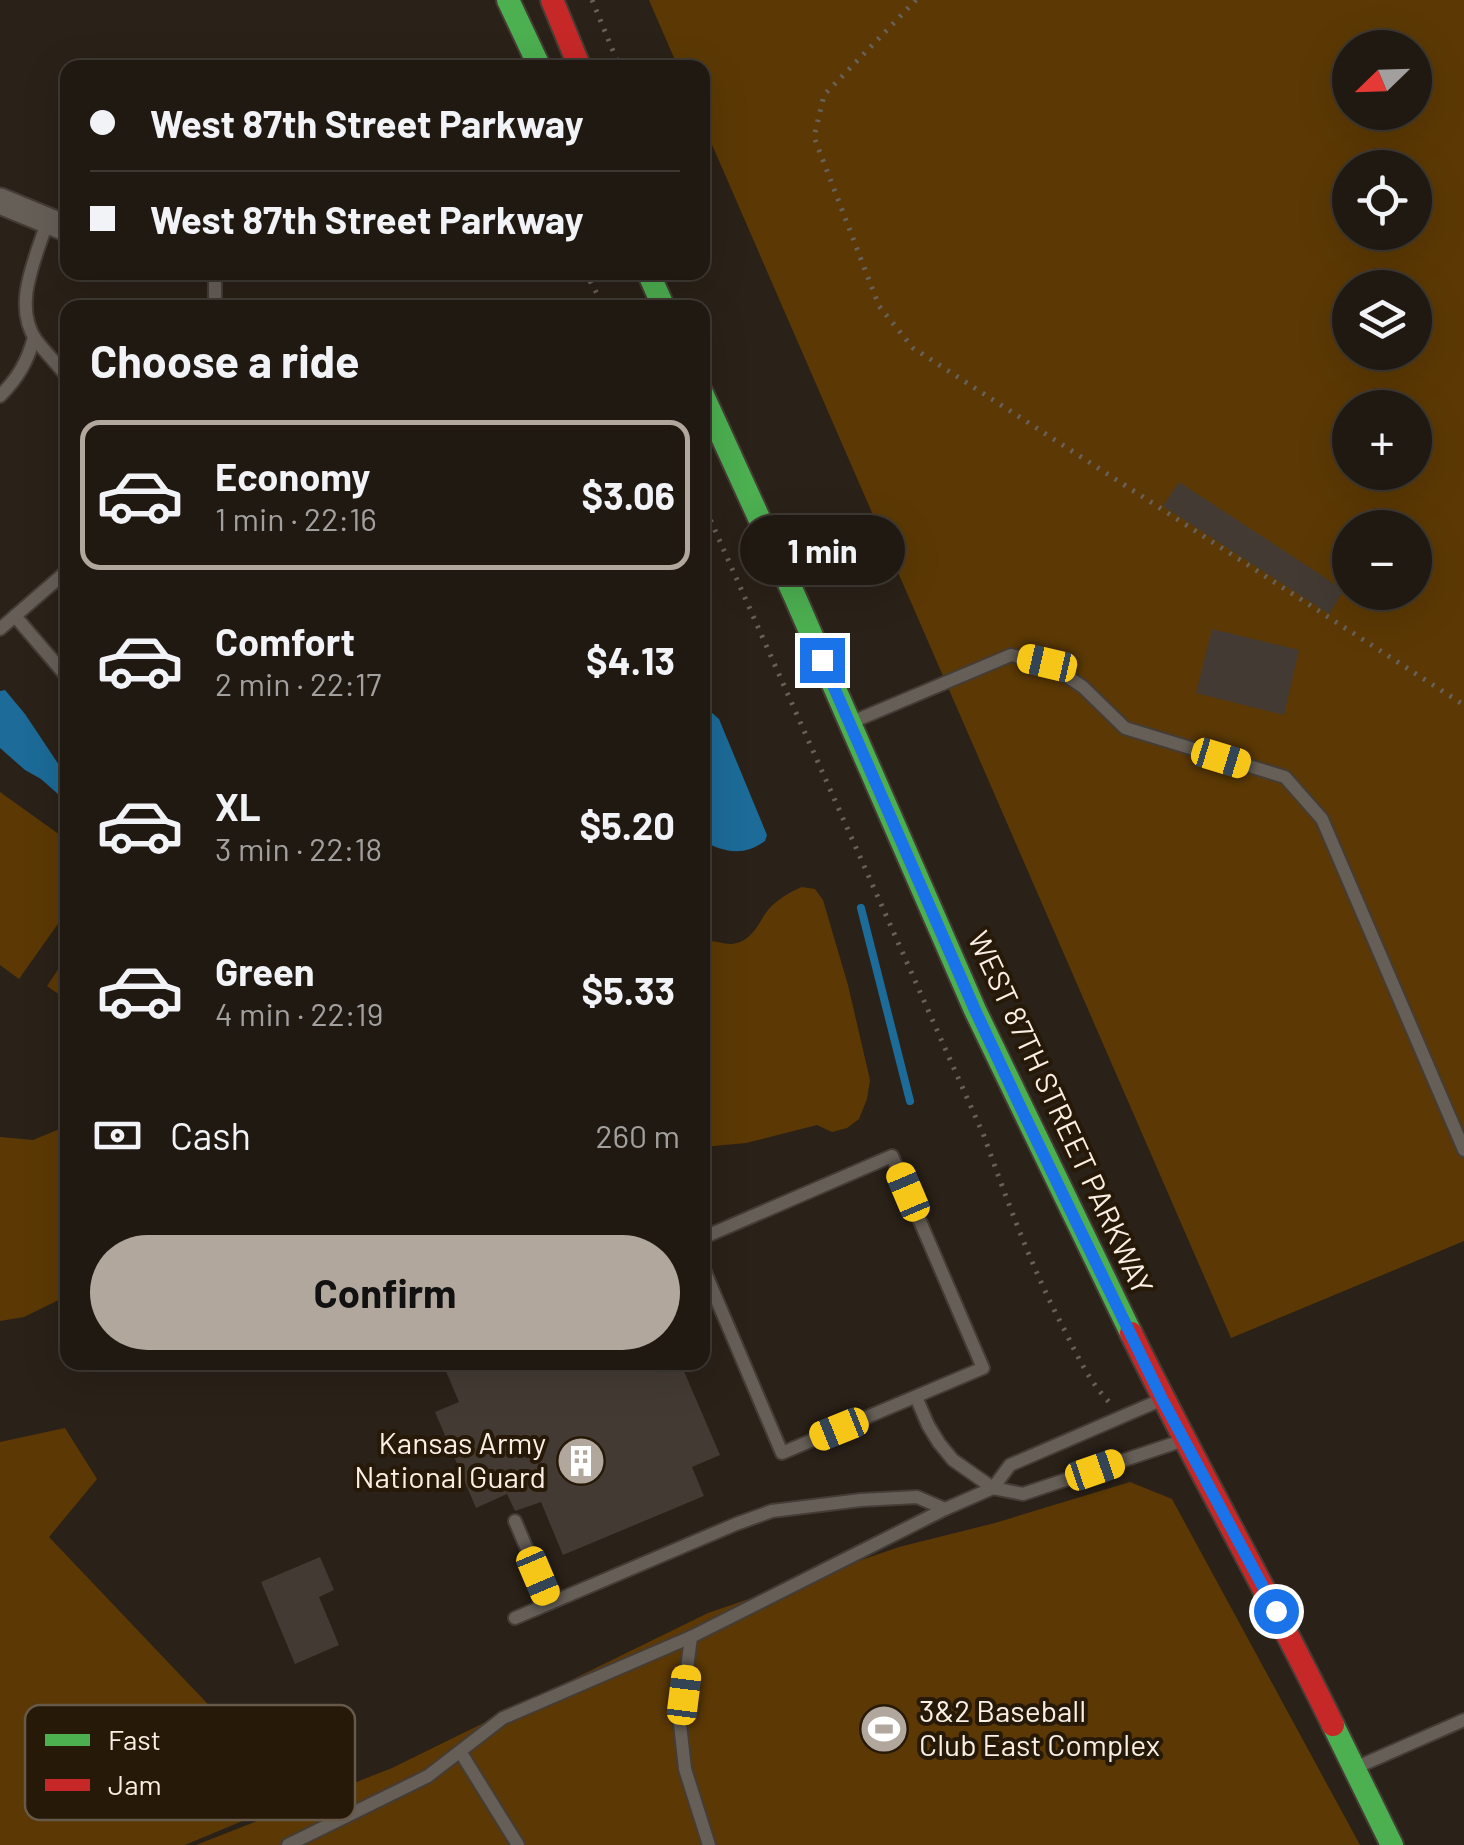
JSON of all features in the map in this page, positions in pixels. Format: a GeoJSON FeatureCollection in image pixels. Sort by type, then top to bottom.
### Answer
{"type":"FeatureCollection","features":[{"type":"Feature","properties":{"kind":"main road"},"geometry":{"type":"LineString","coordinates":[[508,0],[536,60]]}},
{"type":"Feature","properties":{"kind":"main road"},"geometry":{"type":"LineString","coordinates":[[552,0],[577,60]]}},
{"type":"Feature","properties":{"kind":"main road","name":"WEST 87TH STREET PARKWAY"},"geometry":{"type":"LineString","coordinates":[[710,411],[975,1010],[1162,1399],[1294,1645],[1392,1845]]}},
{"type":"Feature","properties":{"kind":"street"},"geometry":{"type":"LineString","coordinates":[[0,202],[57,226]]}},
{"type":"Feature","properties":{"kind":"lane"},"geometry":{"type":"LineString","coordinates":[[57,226],[26,289],[27,318],[34,337],[60,368]]}},
{"type":"Feature","properties":{"kind":"lane"},"geometry":{"type":"LineString","coordinates":[[0,396],[28,359],[34,337]]}},
{"type":"Feature","properties":{"kind":"lane"},"geometry":{"type":"LineString","coordinates":[[0,629],[60,577]]}},
{"type":"Feature","properties":{"kind":"lane"},"geometry":{"type":"LineString","coordinates":[[16,616],[60,668]]}},
{"type":"Feature","properties":{"kind":"lane"},"geometry":{"type":"LineString","coordinates":[[850,723],[1012,655],[1047,663],[1083,687],[1124,728],[1285,777],[1322,819],[1464,1150]]}},
{"type":"Feature","properties":{"kind":"lane"},"geometry":{"type":"LineString","coordinates":[[710,1235],[892,1156],[983,1368],[782,1453],[710,1284]]}},
{"type":"Feature","properties":{"kind":"lane"},"geometry":{"type":"LineString","coordinates":[[916,1397],[939,1444],[953,1460],[993,1488],[1023,1494],[1184,1440]]}},
{"type":"Feature","properties":{"kind":"lane"},"geometry":{"type":"LineString","coordinates":[[355,1812],[428,1776],[503,1718],[691,1637],[993,1488],[1010,1465],[1162,1399]]}},
{"type":"Feature","properties":{"kind":"lane"},"geometry":{"type":"LineString","coordinates":[[515,1618],[772,1511],[916,1497],[945,1509]]}},
{"type":"Feature","properties":{"kind":"lane"},"geometry":{"type":"LineString","coordinates":[[515,1522],[550,1603]]}},
{"type":"Feature","properties":{"kind":"lane"},"geometry":{"type":"LineString","coordinates":[[691,1637],[680,1724],[685,1769],[709,1845]]}},
{"type":"Feature","properties":{"kind":"lane"},"geometry":{"type":"LineString","coordinates":[[1354,1768],[1464,1720]]}},
{"type":"Feature","properties":{"kind":"lane"},"geometry":{"type":"LineString","coordinates":[[461,1752],[518,1845]]}},
{"type":"Feature","properties":{"kind":"lane"},"geometry":{"type":"LineString","coordinates":[[288,1845],[339,1820]]}},
{"type":"Feature","properties":{"kind":"path"},"geometry":{"type":"LineString","coordinates":[[592,0],[617,60]]}},
{"type":"Feature","properties":{"kind":"path"},"geometry":{"type":"LineString","coordinates":[[916,0],[824,94],[814,137],[879,306],[913,348],[1464,705]]}},
{"type":"Feature","properties":{"kind":"path"},"geometry":{"type":"LineString","coordinates":[[710,519],[984,1136],[1056,1314],[1093,1386],[1123,1416]]}},
{"type":"Feature","properties":{"kind":"shaded area"},"geometry":{"type":"Polygon","coordinates":[[[649,0],[1464,0],[1464,1241],[1231,1338],[710,140],[710,60],[675,60],[649,0]]]}},
{"type":"Feature","properties":{"kind":"shaded area"},"geometry":{"type":"Polygon","coordinates":[[[0,792],[60,835],[60,921],[19,979],[0,965],[0,792]]]}},
{"type":"Feature","properties":{"kind":"shaded area"},"geometry":{"type":"Polygon","coordinates":[[[802,887],[815,889],[823,900],[870,1080],[867,1099],[859,1119],[847,1128],[832,1132],[817,1125],[746,1143],[710,1146],[710,941],[732,944],[747,938],[768,910],[802,887]]]}},
{"type":"Feature","properties":{"kind":"shaded area"},"geometry":{"type":"Polygon","coordinates":[[[60,966],[60,995],[47,986],[60,966]]]}},
{"type":"Feature","properties":{"kind":"shaded area"},"geometry":{"type":"Polygon","coordinates":[[[60,1129],[60,1299],[24,1317],[0,1321],[0,1137],[33,1140],[60,1129]]]}},
{"type":"Feature","properties":{"kind":"shaded area"},"geometry":{"type":"Polygon","coordinates":[[[65,1428],[97,1479],[49,1537],[209,1705],[25,1705],[25,1820],[245,1820],[185,1845],[0,1845],[0,1442],[65,1428]]]}},
{"type":"Feature","properties":{"kind":"shaded area","name":"3&2 Baseball Club East Complex"},"geometry":{"type":"Polygon","coordinates":[[[1130,1482],[1172,1499],[1360,1845],[196,1845],[260,1820],[355,1820],[355,1783],[708,1613],[899,1547],[1130,1482]]]}},
{"type":"Feature","properties":{"kind":"water"},"geometry":{"type":"Polygon","coordinates":[[[5,690],[25,714],[60,766],[60,796],[0,748],[0,691],[5,690]]]}},
{"type":"Feature","properties":{"kind":"water"},"geometry":{"type":"Polygon","coordinates":[[[710,712],[719,719],[767,835],[765,841],[750,849],[727,850],[710,844],[710,712]]]}},
{"type":"Feature","properties":{"kind":"building"},"geometry":{"type":"Polygon","coordinates":[[[1179,482],[1332,582],[1329,614],[1163,506],[1179,482]]]}},
{"type":"Feature","properties":{"kind":"building"},"geometry":{"type":"Polygon","coordinates":[[[1212,629],[1299,650],[1284,715],[1196,693],[1212,629]]]}},
{"type":"Feature","properties":{"kind":"building","name":"Kansas Army National Guard"},"geometry":{"type":"Polygon","coordinates":[[[445,1370],[683,1370],[720,1455],[692,1467],[704,1496],[563,1555],[541,1502],[515,1511],[507,1494],[476,1508],[435,1412],[459,1402],[445,1370]]]}},
{"type":"Feature","properties":{"kind":"building"},"geometry":{"type":"Polygon","coordinates":[[[320,1557],[334,1590],[319,1597],[339,1645],[295,1664],[261,1582],[320,1557]]]}},
{"type":"Feature","properties":{"kind":"waterway"},"geometry":{"type":"LineString","coordinates":[[861,908],[910,1101]]}},
{"type":"Feature","properties":{"kind":"traffic: fast"},"geometry":{"type":"LineString","coordinates":[[508,0],[536,60]]}},
{"type":"Feature","properties":{"kind":"traffic: fast"},"geometry":{"type":"LineString","coordinates":[[652,280],[660,300]]}},
{"type":"Feature","properties":{"kind":"traffic: fast"},"geometry":{"type":"LineString","coordinates":[[710,411],[975,1010],[1131,1333]]}},
{"type":"Feature","properties":{"kind":"traffic: fast"},"geometry":{"type":"LineString","coordinates":[[1333,1725],[1392,1845]]}},
{"type":"Feature","properties":{"kind":"traffic: jam"},"geometry":{"type":"LineString","coordinates":[[552,0],[577,60]]}},
{"type":"Feature","properties":{"kind":"traffic: jam"},"geometry":{"type":"LineString","coordinates":[[1131,1333],[1333,1725]]}},
{"type":"Feature","properties":{"kind":"place","name":"Kansas Army National Guard"},"geometry":{"type":"Point","coordinates":[581,1461]}},
{"type":"Feature","properties":{"kind":"place","name":"3&2 Baseball Club East Complex"},"geometry":{"type":"Point","coordinates":[884,1729]}},
{"type":"Feature","properties":{"kind":"route"},"geometry":{"type":"LineString","coordinates":[[822,660],[1020,1106],[1162,1399],[1276,1611]]}}]}
